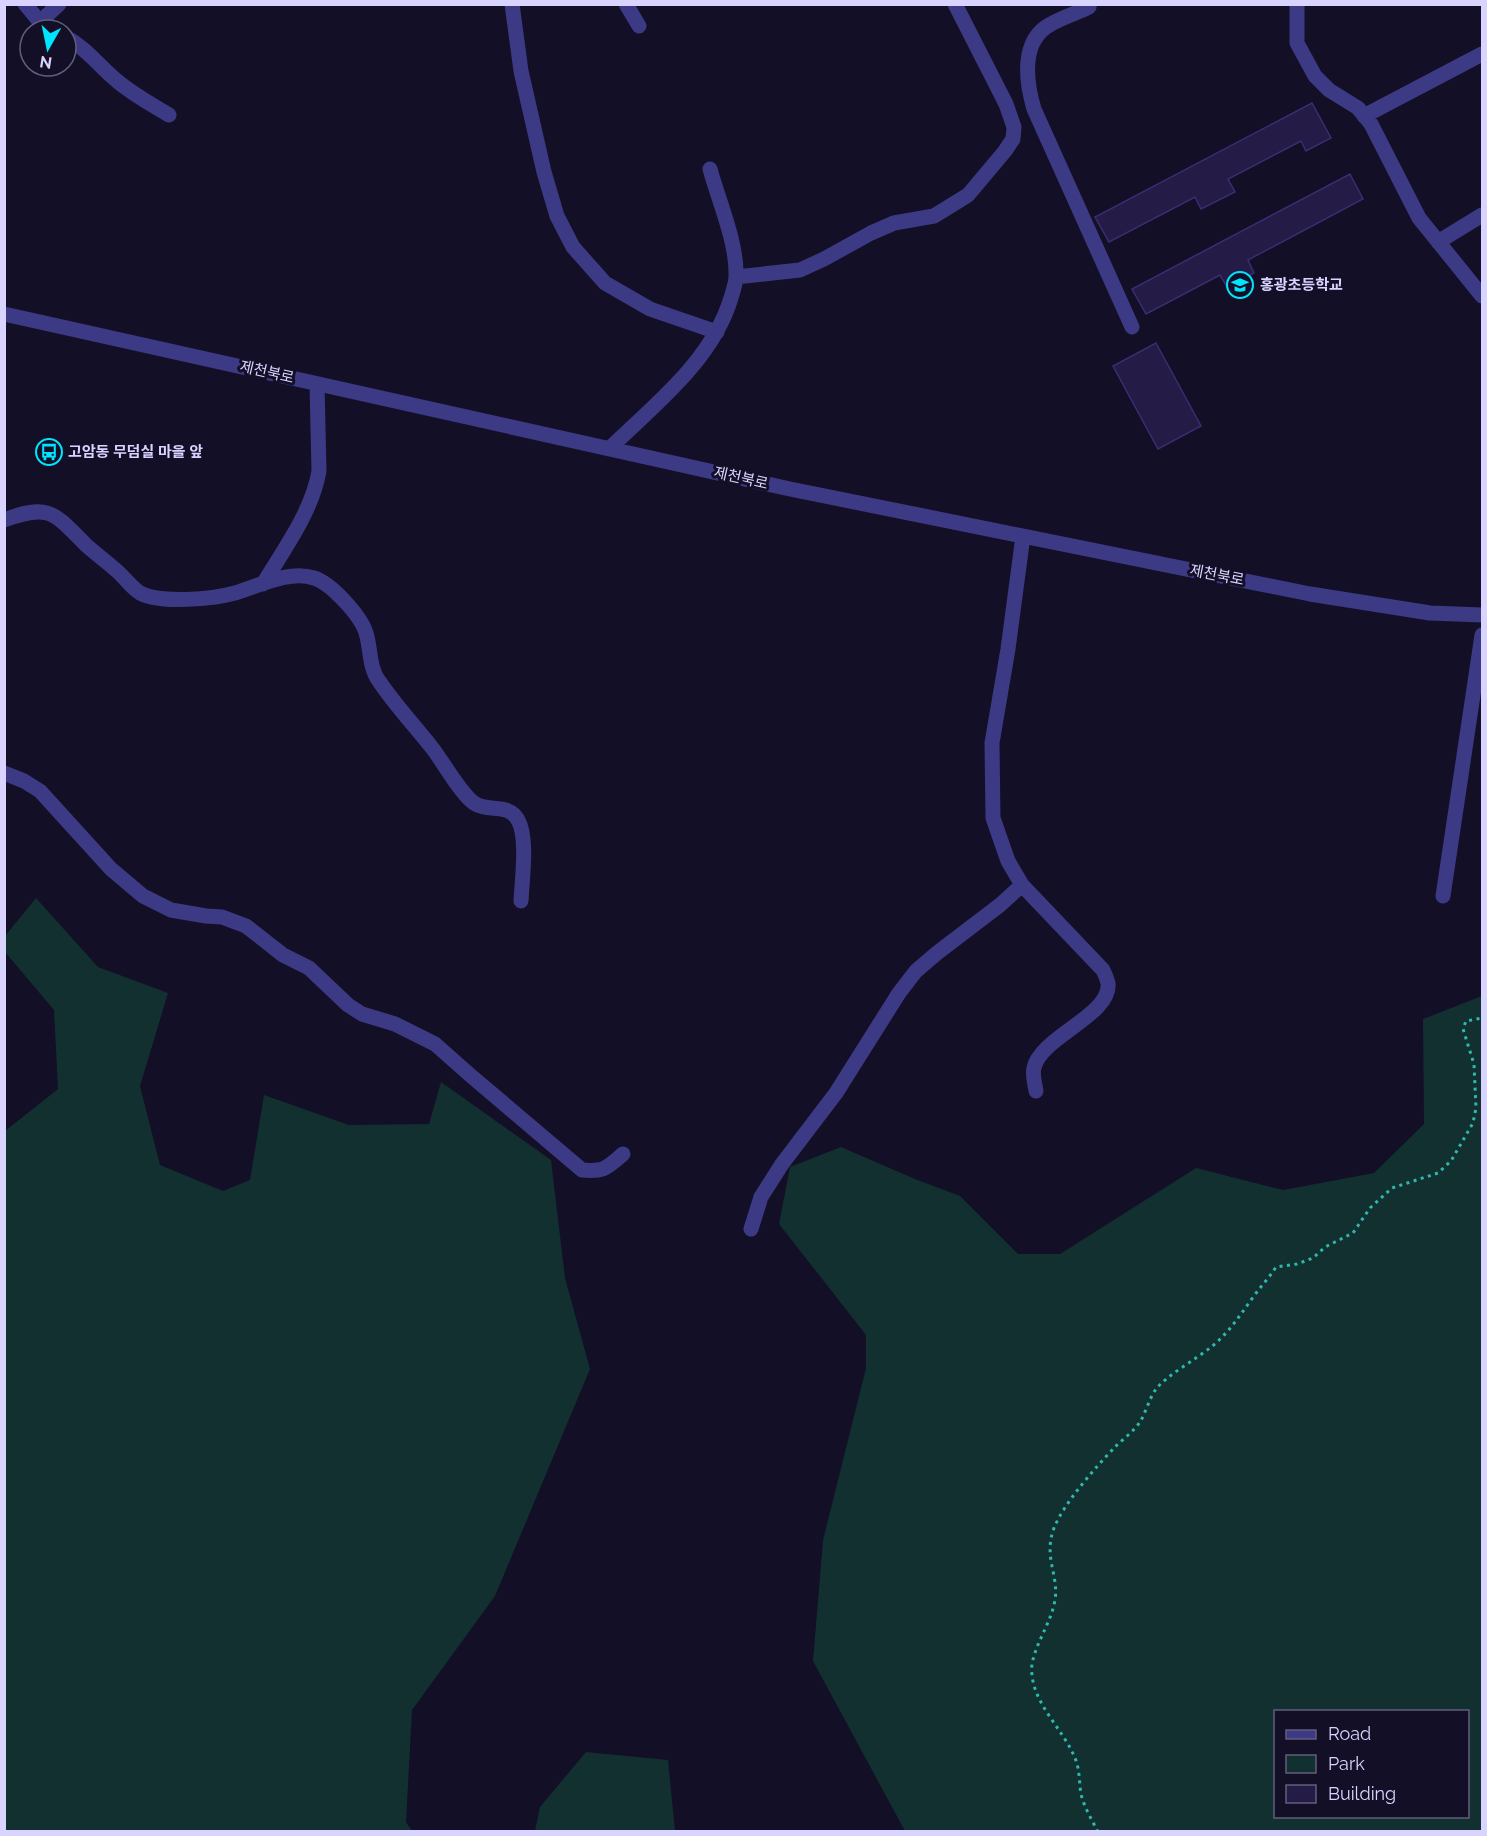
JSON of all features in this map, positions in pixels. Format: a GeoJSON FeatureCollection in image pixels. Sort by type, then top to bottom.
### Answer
{"type":"FeatureCollection","features":[{"type":"Feature","properties":{"kind":"street"},"geometry":{"type":"LineString","coordinates":[[24,4],[36,18]]}},
{"type":"Feature","properties":{"kind":"street"},"geometry":{"type":"LineString","coordinates":[[44,18],[59,4]]}},
{"type":"Feature","properties":{"kind":"street"},"geometry":{"type":"LineString","coordinates":[[512,4],[521,71],[544,172],[557,216],[573,247],[605,283],[651,309],[717,332]]}},
{"type":"Feature","properties":{"kind":"street"},"geometry":{"type":"LineString","coordinates":[[626,4],[639,26]]}},
{"type":"Feature","properties":{"kind":"street"},"geometry":{"type":"LineString","coordinates":[[736,277],[800,270],[871,232],[894,224],[934,216],[968,195],[1005,151],[1013,139],[1014,127],[1006,104],[955,4]]}},
{"type":"Feature","properties":{"kind":"street"},"geometry":{"type":"LineString","coordinates":[[1297,4],[1297,43],[1316,76],[1329,90],[1358,108],[1371,124],[1419,218],[1482,296]]}},
{"type":"Feature","properties":{"kind":"street"},"geometry":{"type":"LineString","coordinates":[[1091,5],[1048,25],[1037,36],[1029,52],[1028,87],[1038,119],[1132,327]]}},
{"type":"Feature","properties":{"kind":"street"},"geometry":{"type":"LineString","coordinates":[[78,46],[94,58],[114,79],[169,115]]}},
{"type":"Feature","properties":{"kind":"street"},"geometry":{"type":"LineString","coordinates":[[1364,116],[1482,54]]}},
{"type":"Feature","properties":{"kind":"street"},"geometry":{"type":"LineString","coordinates":[[609,449],[680,380],[717,332],[728,307],[736,277],[734,250],[710,169]]}},
{"type":"Feature","properties":{"kind":"street"},"geometry":{"type":"LineString","coordinates":[[1438,242],[1482,215]]}},
{"type":"Feature","properties":{"kind":"street","name":"제천북로"},"geometry":{"type":"LineString","coordinates":[[4,314],[790,489],[1310,594],[1430,612],[1482,615]]}},
{"type":"Feature","properties":{"kind":"street"},"geometry":{"type":"LineString","coordinates":[[263,584],[304,513],[317,483],[319,471],[317,384]]}},
{"type":"Feature","properties":{"kind":"street"},"geometry":{"type":"LineString","coordinates":[[4,520],[27,511],[41,511],[56,516],[139,592],[152,597],[179,598],[231,594],[285,578],[303,576],[316,578],[325,584],[358,617],[366,633],[376,678],[466,795],[474,804],[504,808],[514,813],[520,822],[523,837],[521,901]]}},
{"type":"Feature","properties":{"kind":"street"},"geometry":{"type":"LineString","coordinates":[[1023,536],[1008,649],[992,742],[993,818],[1008,861],[1022,885],[1103,970],[1108,984],[1107,994],[1097,1008],[1038,1057],[1033,1069],[1036,1091]]}},
{"type":"Feature","properties":{"kind":"street"},"geometry":{"type":"LineString","coordinates":[[1443,896],[1482,635]]}},
{"type":"Feature","properties":{"kind":"street"},"geometry":{"type":"LineString","coordinates":[[4,773],[24,781],[39,791],[111,869],[143,896],[171,910],[222,917],[246,926],[283,955],[309,968],[362,1014],[395,1024],[435,1044],[582,1170],[598,1172],[611,1165],[623,1154]]}},
{"type":"Feature","properties":{"kind":"street"},"geometry":{"type":"LineString","coordinates":[[751,1229],[761,1197],[782,1164],[836,1093],[899,993],[916,971],[1022,885]]}},
{"type":"Feature","properties":{"kind":"path"},"geometry":{"type":"LineString","coordinates":[[1098,1832],[1081,1794],[1076,1760],[1047,1711],[1032,1676],[1036,1650],[1049,1621],[1055,1599],[1050,1544],[1060,1515],[1086,1480],[1139,1423],[1156,1388],[1225,1336],[1255,1294],[1266,1284],[1276,1267],[1297,1264],[1313,1258],[1326,1247],[1353,1233],[1371,1208],[1392,1188],[1438,1173],[1451,1161],[1473,1123],[1476,1108],[1474,1064],[1463,1029],[1466,1021],[1482,1018]]}},
{"type":"Feature","properties":{"kind":"green space"},"geometry":{"type":"Polygon","coordinates":[[[36,898],[98,967],[168,993],[140,1086],[160,1165],[223,1191],[250,1180],[264,1095],[349,1125],[429,1124],[441,1082],[551,1160],[565,1278],[590,1369],[495,1596],[412,1710],[406,1822],[412,1831],[5,1831],[5,1131],[58,1089],[54,1010],[5,952],[5,936],[36,898]]]}},
{"type":"Feature","properties":{"kind":"green space"},"geometry":{"type":"Polygon","coordinates":[[[1482,996],[1482,1831],[905,1831],[813,1661],[823,1540],[866,1368],[866,1335],[779,1224],[790,1167],[841,1147],[960,1196],[1018,1254],[1060,1254],[1196,1168],[1283,1190],[1374,1173],[1424,1124],[1423,1019],[1482,996]]]}},
{"type":"Feature","properties":{"kind":"green space"},"geometry":{"type":"Polygon","coordinates":[[[586,1752],[668,1760],[675,1831],[535,1831],[540,1807],[586,1752]]]}},
{"type":"Feature","properties":{"kind":"building"},"geometry":{"type":"Polygon","coordinates":[[[1312,103],[1331,138],[1306,151],[1301,141],[1228,179],[1235,192],[1201,209],[1195,197],[1109,242],[1095,217],[1312,103]]]}},
{"type":"Feature","properties":{"kind":"building"},"geometry":{"type":"Polygon","coordinates":[[[1350,174],[1363,199],[1248,260],[1254,273],[1227,287],[1220,275],[1146,314],[1132,289],[1350,174]]]}},
{"type":"Feature","properties":{"kind":"building"},"geometry":{"type":"Polygon","coordinates":[[[1156,343],[1201,426],[1158,449],[1113,366],[1156,343]]]}},
{"type":"Feature","properties":{"kind":"place","name":"홍광초등학교"},"geometry":{"type":"Point","coordinates":[1240,285]}},
{"type":"Feature","properties":{"kind":"place","name":"고암동 무덤실 마을 앞"},"geometry":{"type":"Point","coordinates":[49,452]}}]}
